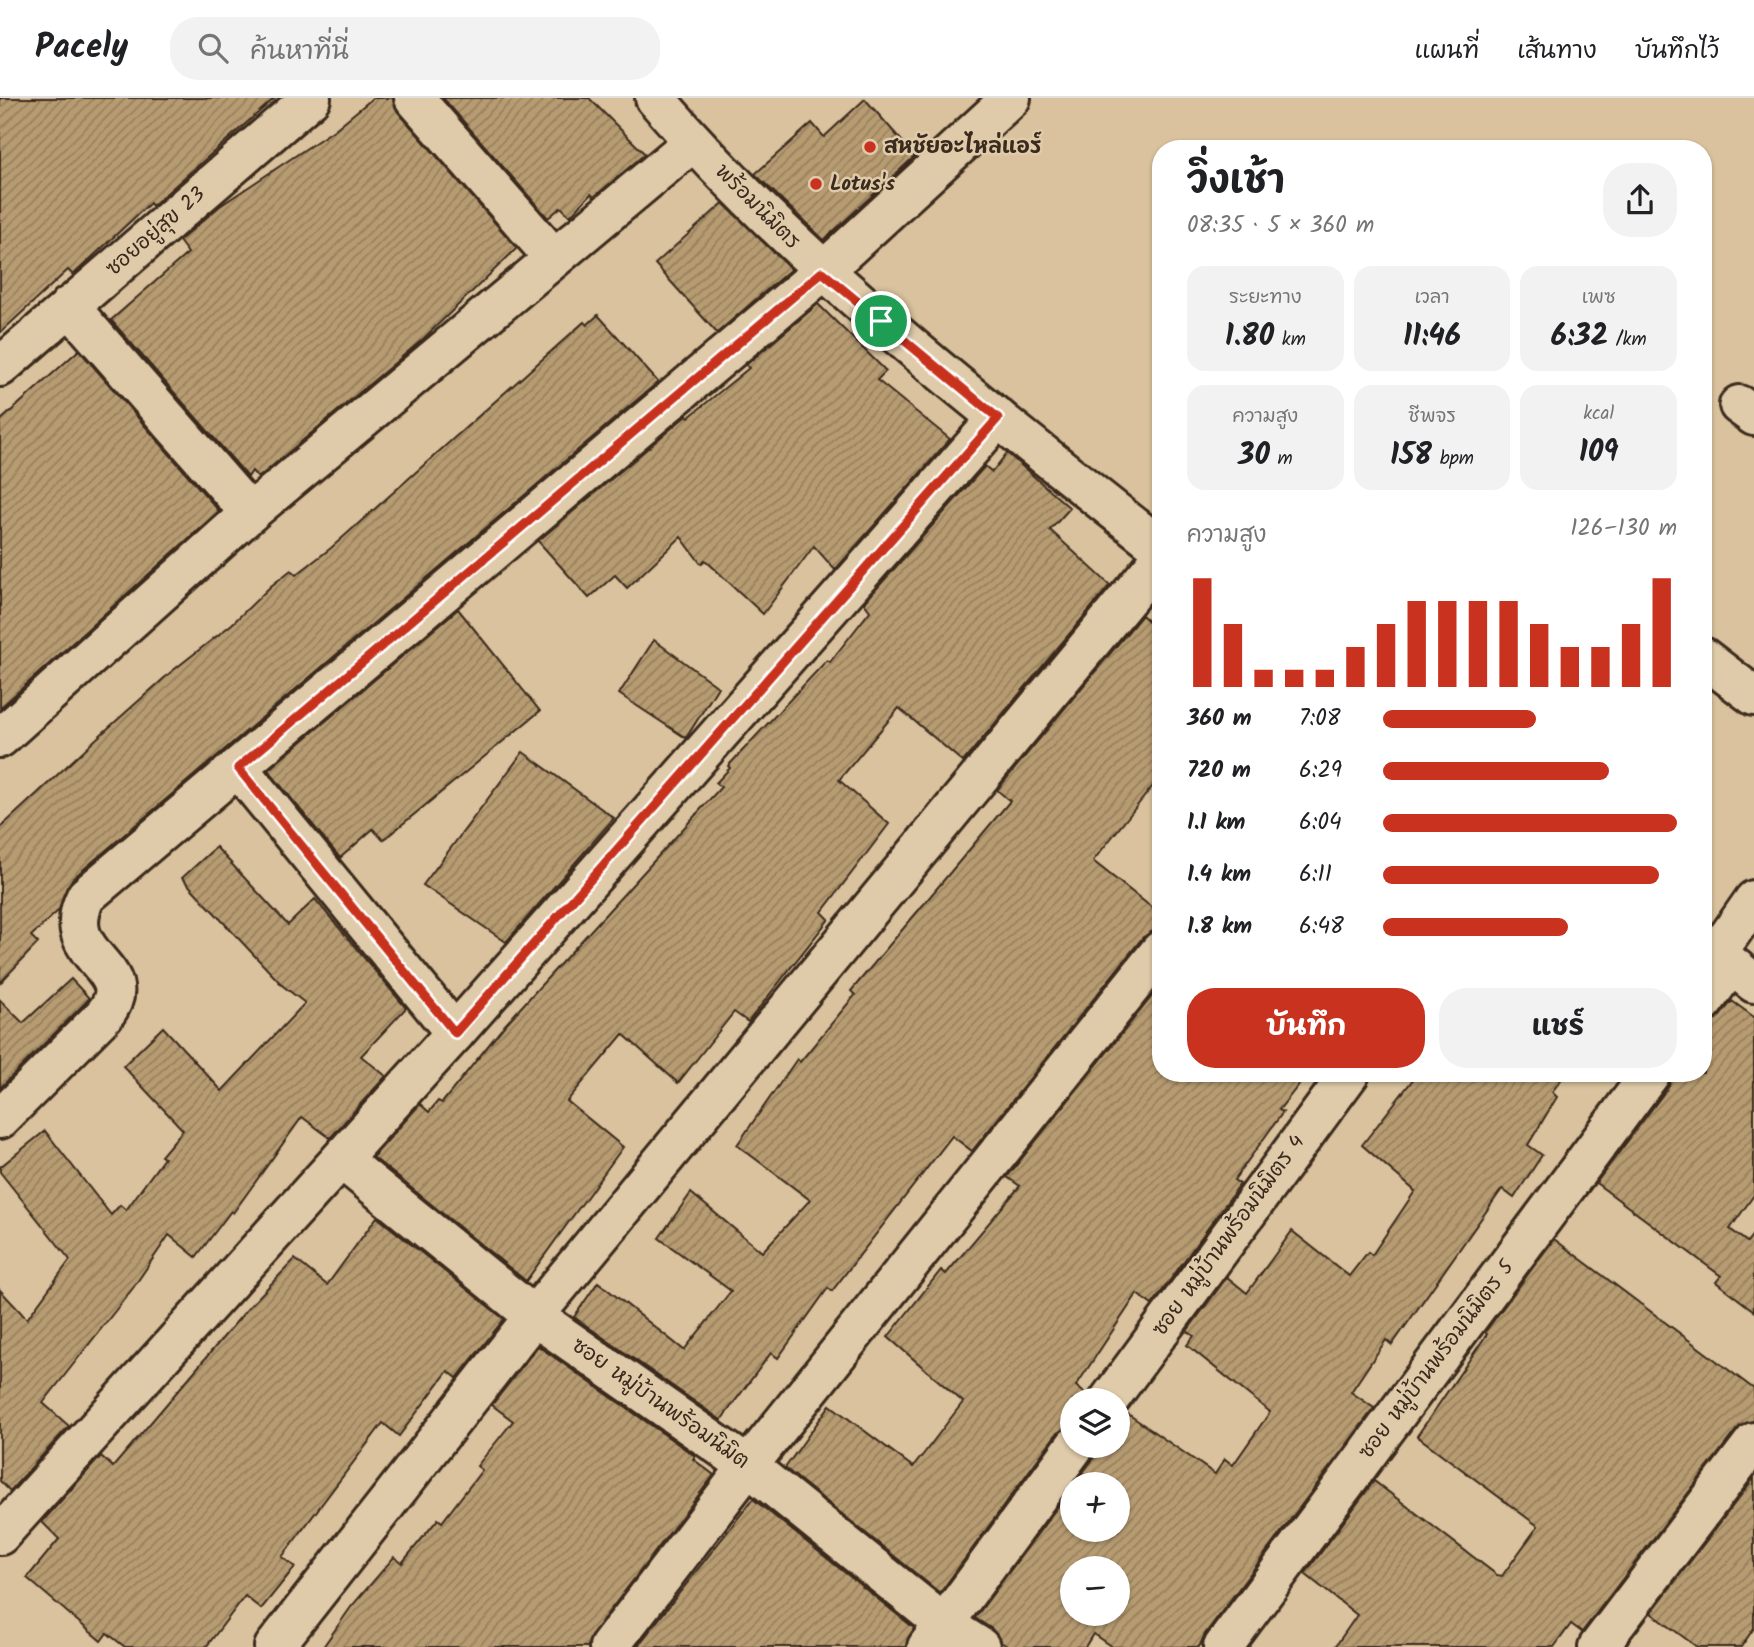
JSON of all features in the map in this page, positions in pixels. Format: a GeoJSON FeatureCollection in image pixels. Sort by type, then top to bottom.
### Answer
{"type":"FeatureCollection","features":[{"type":"Feature","properties":{"kind":"street","name":"ซอยอยู่สุข 23"},"geometry":{"type":"LineString","coordinates":[[0,367],[312,98]]}},
{"type":"Feature","properties":{"kind":"street"},"geometry":{"type":"LineString","coordinates":[[414,98],[554,258]]}},
{"type":"Feature","properties":{"kind":"street","name":"พร้อมนิมิตร"},"geometry":{"type":"LineString","coordinates":[[655,98],[693,142],[822,272],[998,418],[1152,541]]}},
{"type":"Feature","properties":{"kind":"street"},"geometry":{"type":"LineString","coordinates":[[0,1119],[104,1015],[116,998],[114,981],[87,949],[79,933],[78,920],[86,896],[822,272],[1011,98]]}},
{"type":"Feature","properties":{"kind":"street"},"geometry":{"type":"LineString","coordinates":[[0,738],[250,513],[693,142]]}},
{"type":"Feature","properties":{"kind":"street"},"geometry":{"type":"LineString","coordinates":[[69,306],[250,513]]}},
{"type":"Feature","properties":{"kind":"street"},"geometry":{"type":"LineString","coordinates":[[0,1535],[455,1033],[998,418]]}},
{"type":"Feature","properties":{"kind":"street"},"geometry":{"type":"LineString","coordinates":[[274,1647],[534,1316],[1152,569]]}},
{"type":"Feature","properties":{"kind":"street"},"geometry":{"type":"LineString","coordinates":[[1712,664],[1754,696]]}},
{"type":"Feature","properties":{"kind":"street"},"geometry":{"type":"LineString","coordinates":[[238,768],[455,1033]]}},
{"type":"Feature","properties":{"kind":"street"},"geometry":{"type":"LineString","coordinates":[[1712,987],[1754,900]]}},
{"type":"Feature","properties":{"kind":"street"},"geometry":{"type":"LineString","coordinates":[[609,1647],[748,1466],[1152,961]]}},
{"type":"Feature","properties":{"kind":"street","name":"ซอย หมู่บ้านพร้อมนิมิตร 4"},"geometry":{"type":"LineString","coordinates":[[1118,1388],[1343,1082]]}},
{"type":"Feature","properties":{"kind":"street","name":"ซอย หมู่บ้านพร้อมนิมิตร 5"},"geometry":{"type":"LineString","coordinates":[[1223,1647],[1643,1082]]}},
{"type":"Feature","properties":{"kind":"street","name":"ซอย หมู่บ้านพร้อมนิมิต"},"geometry":{"type":"LineString","coordinates":[[341,1159],[534,1316],[748,1466],[936,1635],[980,1647]]}},
{"type":"Feature","properties":{"kind":"street"},"geometry":{"type":"LineString","coordinates":[[1598,1647],[1754,1442]]}},
{"type":"Feature","properties":{"kind":"street"},"geometry":{"type":"LineString","coordinates":[[936,1635],[1066,1458]]}},
{"type":"Feature","properties":{"kind":"building"},"geometry":{"type":"Polygon","coordinates":[[[0,98],[275,98],[152,206],[150,203],[73,275],[68,270],[0,333],[0,98]]]}},
{"type":"Feature","properties":{"kind":"building"},"geometry":{"type":"Polygon","coordinates":[[[373,98],[393,98],[398,112],[517,248],[422,340],[258,478],[252,471],[248,477],[111,320],[188,253],[179,241],[220,206],[334,130],[373,98]]]}},
{"type":"Feature","properties":{"kind":"building"},"geometry":{"type":"Polygon","coordinates":[[[443,98],[589,98],[645,154],[594,197],[591,194],[570,216],[561,207],[548,218],[443,98]]]}},
{"type":"Feature","properties":{"kind":"building","name":"Lotus's"},"geometry":{"type":"Polygon","coordinates":[[[865,99],[915,156],[824,240],[755,174],[812,123],[824,137],[865,99]]]}},
{"type":"Feature","properties":{"kind":"building"},"geometry":{"type":"Polygon","coordinates":[[[723,203],[791,269],[717,333],[655,264],[723,203]]]}},
{"type":"Feature","properties":{"kind":"building"},"geometry":{"type":"Polygon","coordinates":[[[818,304],[886,371],[877,380],[950,439],[835,570],[814,546],[763,614],[705,560],[701,564],[681,537],[627,588],[615,575],[589,598],[538,541],[687,415],[689,417],[749,368],[746,365],[818,304]]]}},
{"type":"Feature","properties":{"kind":"building"},"geometry":{"type":"Polygon","coordinates":[[[598,315],[658,382],[72,879],[59,910],[31,936],[38,943],[0,983],[0,828],[171,672],[232,624],[271,586],[291,570],[296,575],[331,548],[584,322],[587,325],[598,315]]]}},
{"type":"Feature","properties":{"kind":"building"},"geometry":{"type":"Polygon","coordinates":[[[79,350],[219,511],[0,708],[0,421],[79,350]]]}},
{"type":"Feature","properties":{"kind":"building"},"geometry":{"type":"Polygon","coordinates":[[[1007,453],[1070,508],[1050,530],[1110,585],[963,762],[899,708],[839,780],[889,824],[822,912],[829,919],[748,1022],[734,1012],[678,1083],[623,1034],[567,1101],[623,1147],[526,1281],[373,1157],[420,1104],[429,1112],[438,1101],[442,1103],[504,1026],[721,787],[716,783],[730,768],[728,766],[827,660],[830,662],[870,611],[864,603],[985,466],[992,472],[1007,453]]]}},
{"type":"Feature","properties":{"kind":"building"},"geometry":{"type":"Polygon","coordinates":[[[458,609],[540,711],[383,840],[373,829],[340,858],[268,770],[458,609]]]}},
{"type":"Feature","properties":{"kind":"building"},"geometry":{"type":"Polygon","coordinates":[[[1142,615],[1152,624],[1152,787],[1093,861],[1152,908],[1152,933],[1143,937],[972,1151],[952,1136],[832,1291],[828,1288],[778,1358],[771,1353],[721,1420],[574,1317],[598,1282],[684,1350],[731,1291],[659,1238],[691,1193],[762,1252],[810,1200],[737,1145],[797,1059],[800,1062],[855,995],[851,991],[1010,801],[997,790],[1142,615]]]}},
{"type":"Feature","properties":{"kind":"building"},"geometry":{"type":"Polygon","coordinates":[[[654,640],[718,687],[686,738],[619,694],[654,640]]]}},
{"type":"Feature","properties":{"kind":"building"},"geometry":{"type":"Polygon","coordinates":[[[523,752],[614,818],[506,942],[423,885],[523,752]]]}},
{"type":"Feature","properties":{"kind":"building"},"geometry":{"type":"Polygon","coordinates":[[[216,847],[288,925],[315,899],[406,1008],[361,1056],[386,1076],[330,1138],[302,1117],[233,1213],[231,1211],[196,1257],[169,1235],[133,1288],[43,1403],[69,1426],[10,1491],[0,1481],[0,1290],[27,1319],[70,1260],[0,1172],[0,1167],[45,1131],[111,1215],[120,1205],[126,1210],[164,1158],[161,1156],[183,1130],[123,1066],[163,1027],[222,1091],[305,1003],[283,986],[182,878],[216,847]]]}},
{"type":"Feature","properties":{"kind":"building"},"geometry":{"type":"Polygon","coordinates":[[[71,979],[89,998],[0,1088],[0,1000],[23,1023],[71,979]]]}},
{"type":"Feature","properties":{"kind":"building"},"geometry":{"type":"Polygon","coordinates":[[[1152,996],[1152,1082],[1301,1082],[1279,1110],[1283,1112],[1234,1180],[1240,1184],[1152,1305],[1137,1294],[1076,1386],[1078,1388],[1060,1388],[1060,1432],[940,1593],[785,1468],[830,1405],[913,1467],[963,1402],[888,1337],[941,1270],[946,1274],[1020,1186],[1007,1177],[1152,996]]]}},
{"type":"Feature","properties":{"kind":"building"},"geometry":{"type":"Polygon","coordinates":[[[1732,1001],[1754,1017],[1754,1195],[1730,1229],[1747,1242],[1754,1233],[1754,1311],[1716,1282],[1721,1276],[1596,1183],[1670,1082],[1712,1082],[1712,1020],[1720,1016],[1732,1001]]]}},
{"type":"Feature","properties":{"kind":"building"},"geometry":{"type":"Polygon","coordinates":[[[1411,1082],[1559,1082],[1552,1092],[1557,1097],[1528,1145],[1542,1155],[1514,1198],[1502,1189],[1392,1345],[1386,1340],[1351,1392],[1374,1408],[1205,1634],[1199,1647],[1112,1647],[1093,1634],[1085,1647],[1008,1647],[992,1629],[975,1618],[1060,1504],[1060,1542],[1130,1542],[1130,1472],[1083,1472],[1093,1458],[1130,1458],[1130,1415],[1215,1474],[1225,1459],[1233,1465],[1270,1412],[1187,1345],[1194,1336],[1187,1331],[1227,1277],[1247,1293],[1292,1231],[1349,1276],[1368,1252],[1372,1255],[1415,1191],[1362,1145],[1411,1082]]]}},
{"type":"Feature","properties":{"kind":"building"},"geometry":{"type":"Polygon","coordinates":[[[377,1217],[504,1319],[457,1378],[448,1371],[399,1436],[383,1423],[282,1557],[295,1567],[261,1609],[245,1596],[206,1647],[125,1647],[107,1633],[101,1641],[27,1578],[59,1539],[42,1522],[101,1456],[113,1467],[249,1307],[295,1259],[327,1285],[377,1217]]]}},
{"type":"Feature","properties":{"kind":"building"},"geometry":{"type":"Polygon","coordinates":[[[1554,1239],[1754,1389],[1754,1421],[1737,1429],[1582,1632],[1571,1624],[1554,1647],[1335,1647],[1357,1615],[1305,1574],[1374,1481],[1497,1575],[1502,1576],[1538,1526],[1417,1436],[1487,1334],[1485,1332],[1554,1239]]]}},
{"type":"Feature","properties":{"kind":"building"},"geometry":{"type":"Polygon","coordinates":[[[538,1346],[695,1456],[693,1459],[714,1475],[592,1634],[588,1647],[323,1647],[351,1607],[394,1557],[402,1563],[438,1519],[442,1522],[482,1470],[477,1466],[513,1421],[492,1405],[538,1346]]]}},
{"type":"Feature","properties":{"kind":"building"},"geometry":{"type":"Polygon","coordinates":[[[1754,1478],[1754,1628],[1741,1647],[1697,1647],[1651,1613],[1754,1478]]]}},
{"type":"Feature","properties":{"kind":"building"},"geometry":{"type":"Polygon","coordinates":[[[753,1499],[914,1628],[906,1647],[637,1647],[753,1499]]]}},
{"type":"Feature","properties":{"kind":"place","name":"สหชัยอะไหล่แอร์"},"geometry":{"type":"Point","coordinates":[870,147]}},
{"type":"Feature","properties":{"kind":"place","name":"Lotus's"},"geometry":{"type":"Point","coordinates":[816,184]}},
{"type":"Feature","properties":{"kind":"route"},"geometry":{"type":"LineString","coordinates":[[822,272],[881,321],[998,418],[455,1033],[238,768],[822,272]]}}]}
